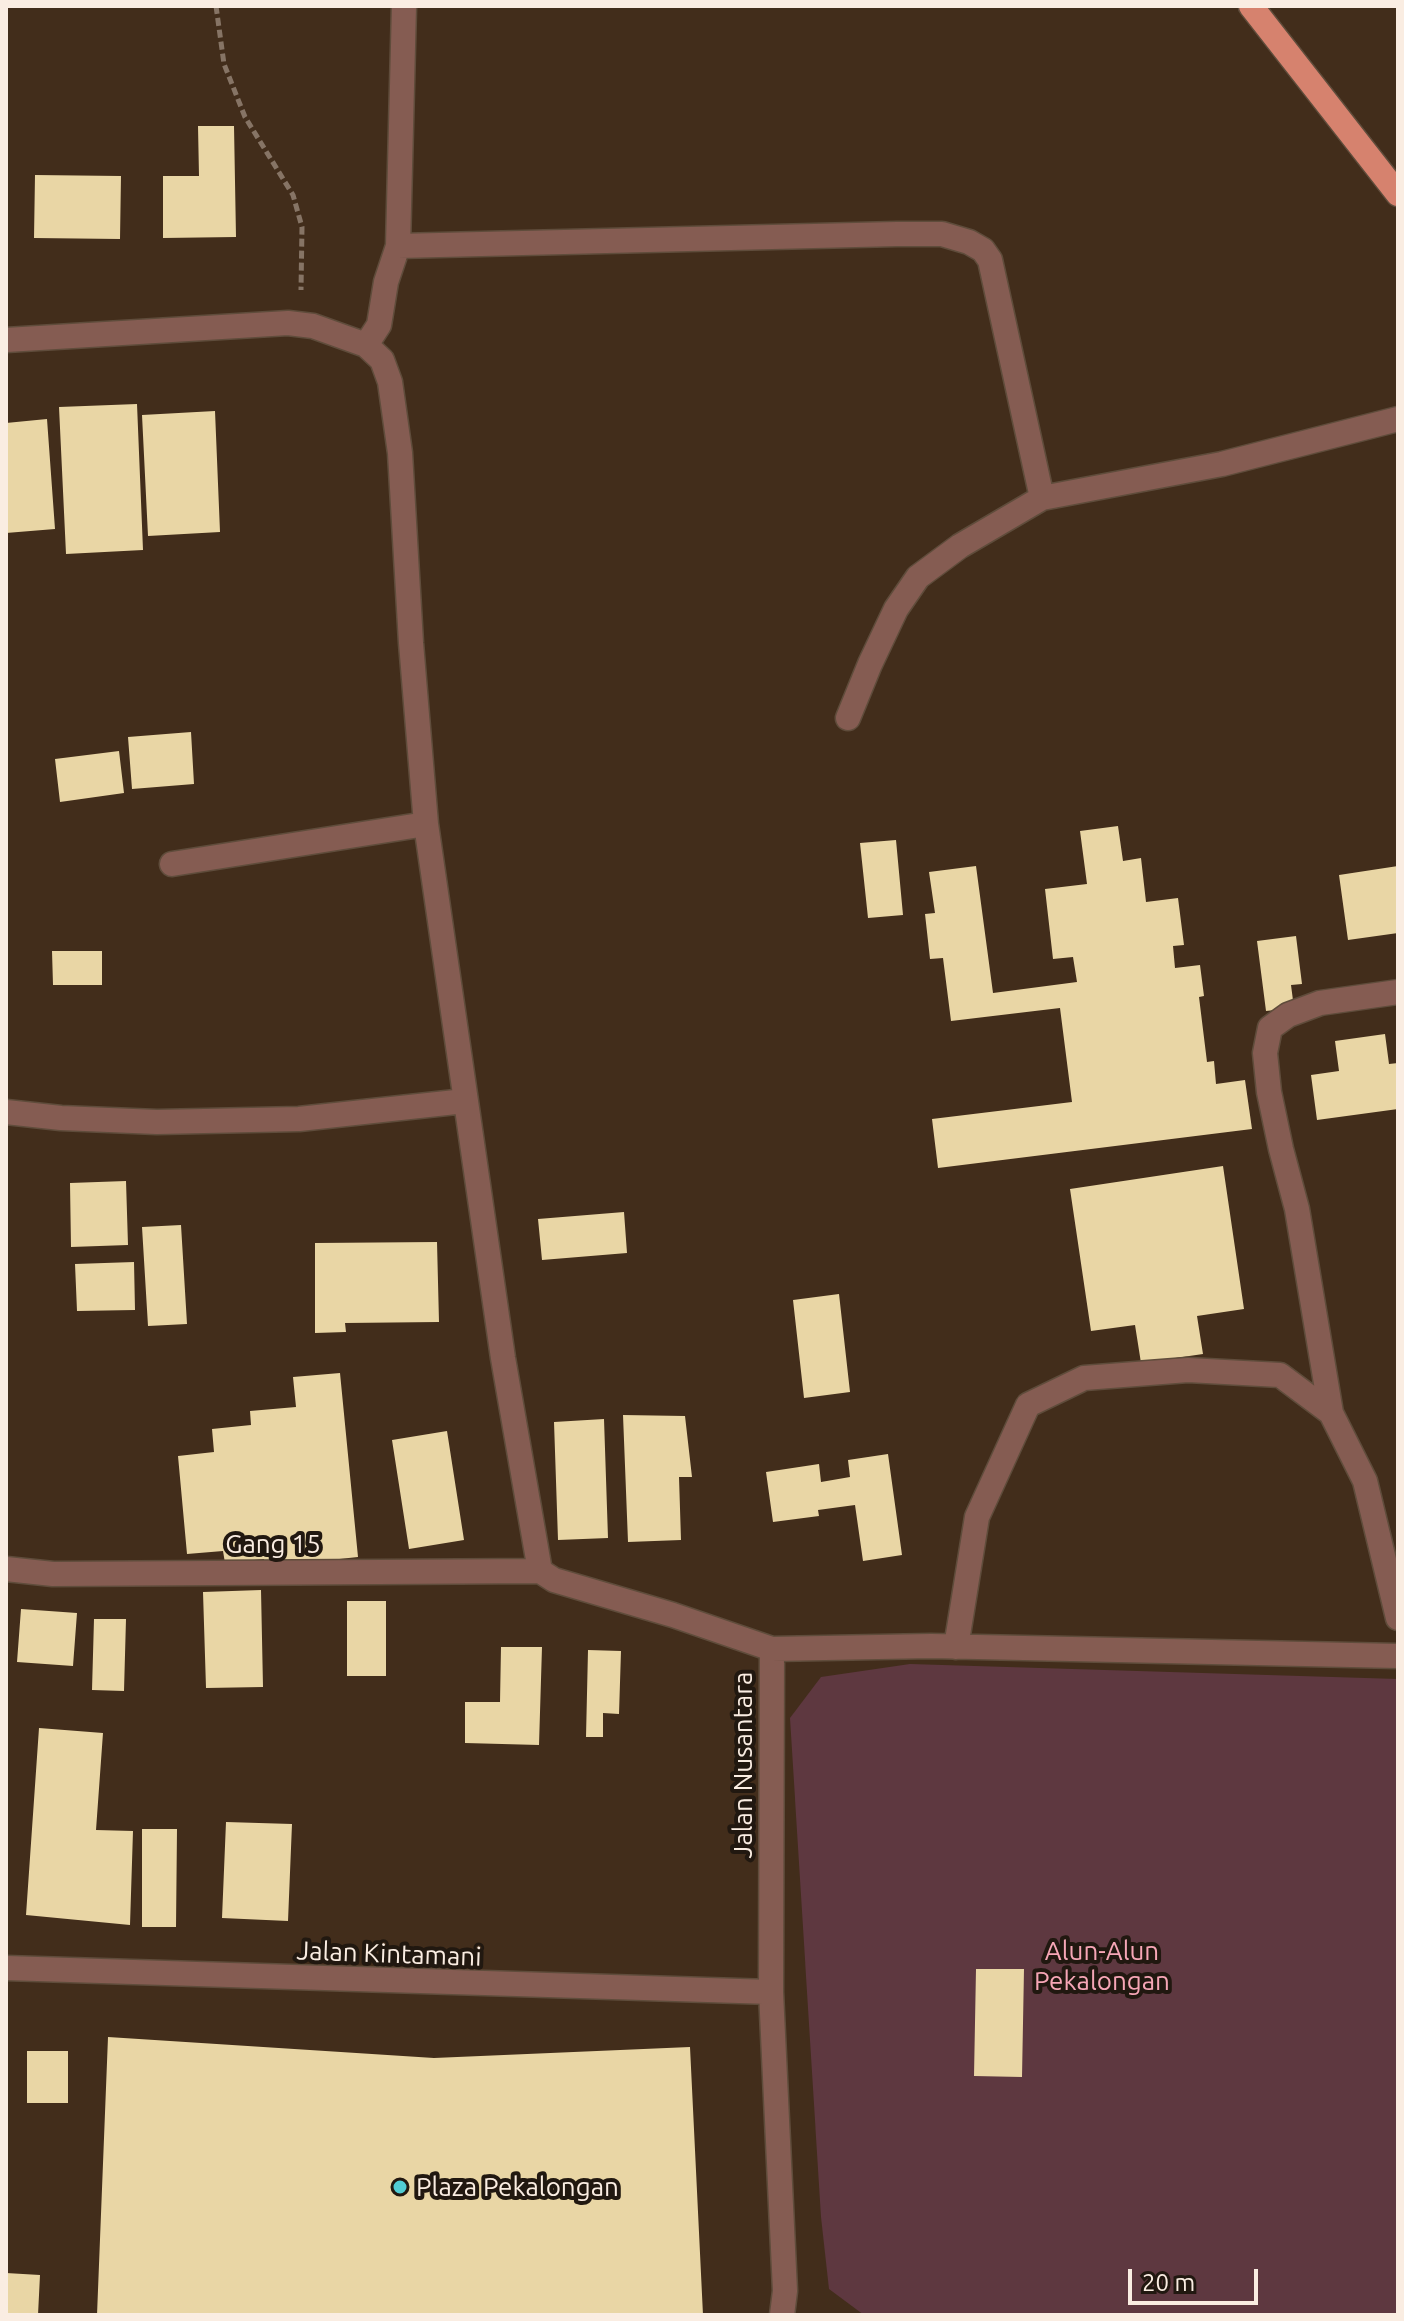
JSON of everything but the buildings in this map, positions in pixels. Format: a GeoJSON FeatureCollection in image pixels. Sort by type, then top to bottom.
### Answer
{"type":"FeatureCollection","features":[{"type":"Feature","properties":{"kind":"main road"},"geometry":{"type":"LineString","coordinates":[[1251,6],[1398,194]]}},
{"type":"Feature","properties":{"kind":"street"},"geometry":{"type":"LineString","coordinates":[[366,345],[379,325],[386,282],[398,246],[404,6]]}},
{"type":"Feature","properties":{"kind":"street"},"geometry":{"type":"LineString","coordinates":[[398,246],[897,234],[942,234],[969,242],[983,250],[990,260],[1042,498]]}},
{"type":"Feature","properties":{"kind":"street"},"geometry":{"type":"LineString","coordinates":[[6,340],[288,323],[313,326],[366,345],[382,360],[390,382],[400,453],[426,824],[503,1358],[540,1571],[554,1580],[673,1615],[772,1649]]}},
{"type":"Feature","properties":{"kind":"street"},"geometry":{"type":"LineString","coordinates":[[848,718],[896,609],[918,577],[960,546],[1042,498],[1222,464],[1398,419]]}},
{"type":"Feature","properties":{"kind":"street"},"geometry":{"type":"LineString","coordinates":[[172,864],[426,824]]}},
{"type":"Feature","properties":{"kind":"street"},"geometry":{"type":"LineString","coordinates":[[1398,992],[1320,1003],[1288,1015],[1270,1028],[1265,1053],[1275,1120],[1297,1209],[1331,1413],[1365,1481],[1398,1618]]}},
{"type":"Feature","properties":{"kind":"street"},"geometry":{"type":"LineString","coordinates":[[6,1112],[157,1122],[299,1119],[465,1101]]}},
{"type":"Feature","properties":{"kind":"street"},"geometry":{"type":"LineString","coordinates":[[956,1647],[977,1517],[1028,1405],[1084,1378],[1188,1370],[1280,1375],[1331,1413]]}},
{"type":"Feature","properties":{"kind":"street","name":"Gang 15"},"geometry":{"type":"LineString","coordinates":[[6,1569],[53,1574],[540,1571]]}},
{"type":"Feature","properties":{"kind":"street","name":"Jalan Nusantara"},"geometry":{"type":"LineString","coordinates":[[782,2315],[785,2291],[771,1992],[772,1649],[956,1647],[1398,1656]]}},
{"type":"Feature","properties":{"kind":"street","name":"Jalan Kintamani"},"geometry":{"type":"LineString","coordinates":[[6,1968],[771,1992]]}},
{"type":"Feature","properties":{"kind":"path"},"geometry":{"type":"LineString","coordinates":[[216,6],[224,64],[245,117],[293,195],[302,227],[301,291],[288,323]]}},
{"type":"Feature","properties":{"kind":"green space","name":"Alun-Alun Pekalongan"},"geometry":{"type":"Polygon","coordinates":[[[910,1664],[1398,1679],[1398,2315],[864,2315],[829,2289],[821,2217],[790,1718],[821,1677],[910,1664]]]}},
{"type":"Feature","properties":{"kind":"place","name":"Plaza Pekalongan"},"geometry":{"type":"Point","coordinates":[400,2187]}}]}
